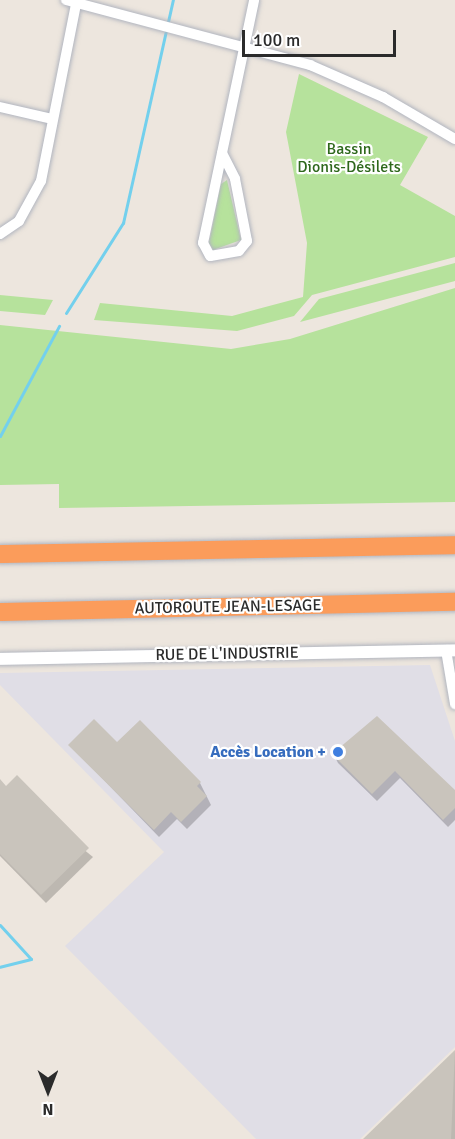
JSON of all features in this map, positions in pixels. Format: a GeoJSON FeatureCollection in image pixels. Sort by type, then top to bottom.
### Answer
{"type":"FeatureCollection","features":[{"type":"Feature","properties":{"kind":"highway"},"geometry":{"type":"LineString","coordinates":[[0,554],[455,545]]}},
{"type":"Feature","properties":{"kind":"highway","name":"AUTOROUTE JEAN-LESAGE"},"geometry":{"type":"LineString","coordinates":[[0,612],[455,602]]}},
{"type":"Feature","properties":{"kind":"street"},"geometry":{"type":"LineString","coordinates":[[222,153],[235,179],[247,241],[242,250],[210,256],[202,247],[254,0]]}},
{"type":"Feature","properties":{"kind":"street"},"geometry":{"type":"LineString","coordinates":[[0,234],[17,225],[38,189],[73,1],[245,44],[347,80],[455,139]]}},
{"type":"Feature","properties":{"kind":"street"},"geometry":{"type":"LineString","coordinates":[[0,107],[52,119]]}},
{"type":"Feature","properties":{"kind":"street"},"geometry":{"type":"LineString","coordinates":[[451,650],[455,704]]}},
{"type":"Feature","properties":{"kind":"street","name":"RUE DE L'INDUSTRIE"},"geometry":{"type":"LineString","coordinates":[[0,659],[451,650]]}},
{"type":"Feature","properties":{"kind":"shaded area"},"geometry":{"type":"Polygon","coordinates":[[[430,665],[455,741],[455,1047],[360,1139],[256,1139],[65,946],[164,852],[0,685],[0,673],[430,665]]]}},
{"type":"Feature","properties":{"kind":"green space","name":"Bassin Dionis-Désilets"},"geometry":{"type":"Polygon","coordinates":[[[299,74],[428,137],[400,185],[455,216],[455,257],[312,295],[294,316],[237,331],[94,320],[100,303],[232,316],[303,297],[307,243],[286,132],[299,74]]]}},
{"type":"Feature","properties":{"kind":"green space"},"geometry":{"type":"Polygon","coordinates":[[[227,180],[241,240],[213,250],[209,243],[221,184],[227,180]]]}},
{"type":"Feature","properties":{"kind":"green space"},"geometry":{"type":"Polygon","coordinates":[[[455,263],[455,281],[300,322],[319,299],[455,263]]]}},
{"type":"Feature","properties":{"kind":"green space"},"geometry":{"type":"Polygon","coordinates":[[[455,288],[455,502],[59,508],[59,484],[0,485],[0,325],[231,349],[290,339],[455,288]]]}},
{"type":"Feature","properties":{"kind":"green space"},"geometry":{"type":"Polygon","coordinates":[[[0,295],[53,300],[45,315],[0,311],[0,295]]]}},
{"type":"Feature","properties":{"kind":"building"},"geometry":{"type":"Polygon","coordinates":[[[377,716],[455,790],[455,808],[443,820],[395,771],[372,794],[332,754],[377,716]]]}},
{"type":"Feature","properties":{"kind":"building"},"geometry":{"type":"Polygon","coordinates":[[[94,719],[117,742],[140,720],[201,782],[197,786],[207,796],[181,822],[171,812],[154,830],[68,745],[94,719]]]}},
{"type":"Feature","properties":{"kind":"building"},"geometry":{"type":"Polygon","coordinates":[[[17,775],[89,848],[41,895],[0,854],[0,779],[6,786],[17,775]]]}},
{"type":"Feature","properties":{"kind":"building"},"geometry":{"type":"Polygon","coordinates":[[[455,1050],[451,1139],[363,1139],[455,1050]]]}},
{"type":"Feature","properties":{"kind":"waterway"},"geometry":{"type":"LineString","coordinates":[[66,313],[123,223],[173,0]]}},
{"type":"Feature","properties":{"kind":"waterway"},"geometry":{"type":"LineString","coordinates":[[0,436],[59,326]]}},
{"type":"Feature","properties":{"kind":"waterway"},"geometry":{"type":"LineString","coordinates":[[0,925],[31,959],[0,967]]}},
{"type":"Feature","properties":{"kind":"place","name":"Accès Location +"},"geometry":{"type":"Point","coordinates":[338,752]}}]}
